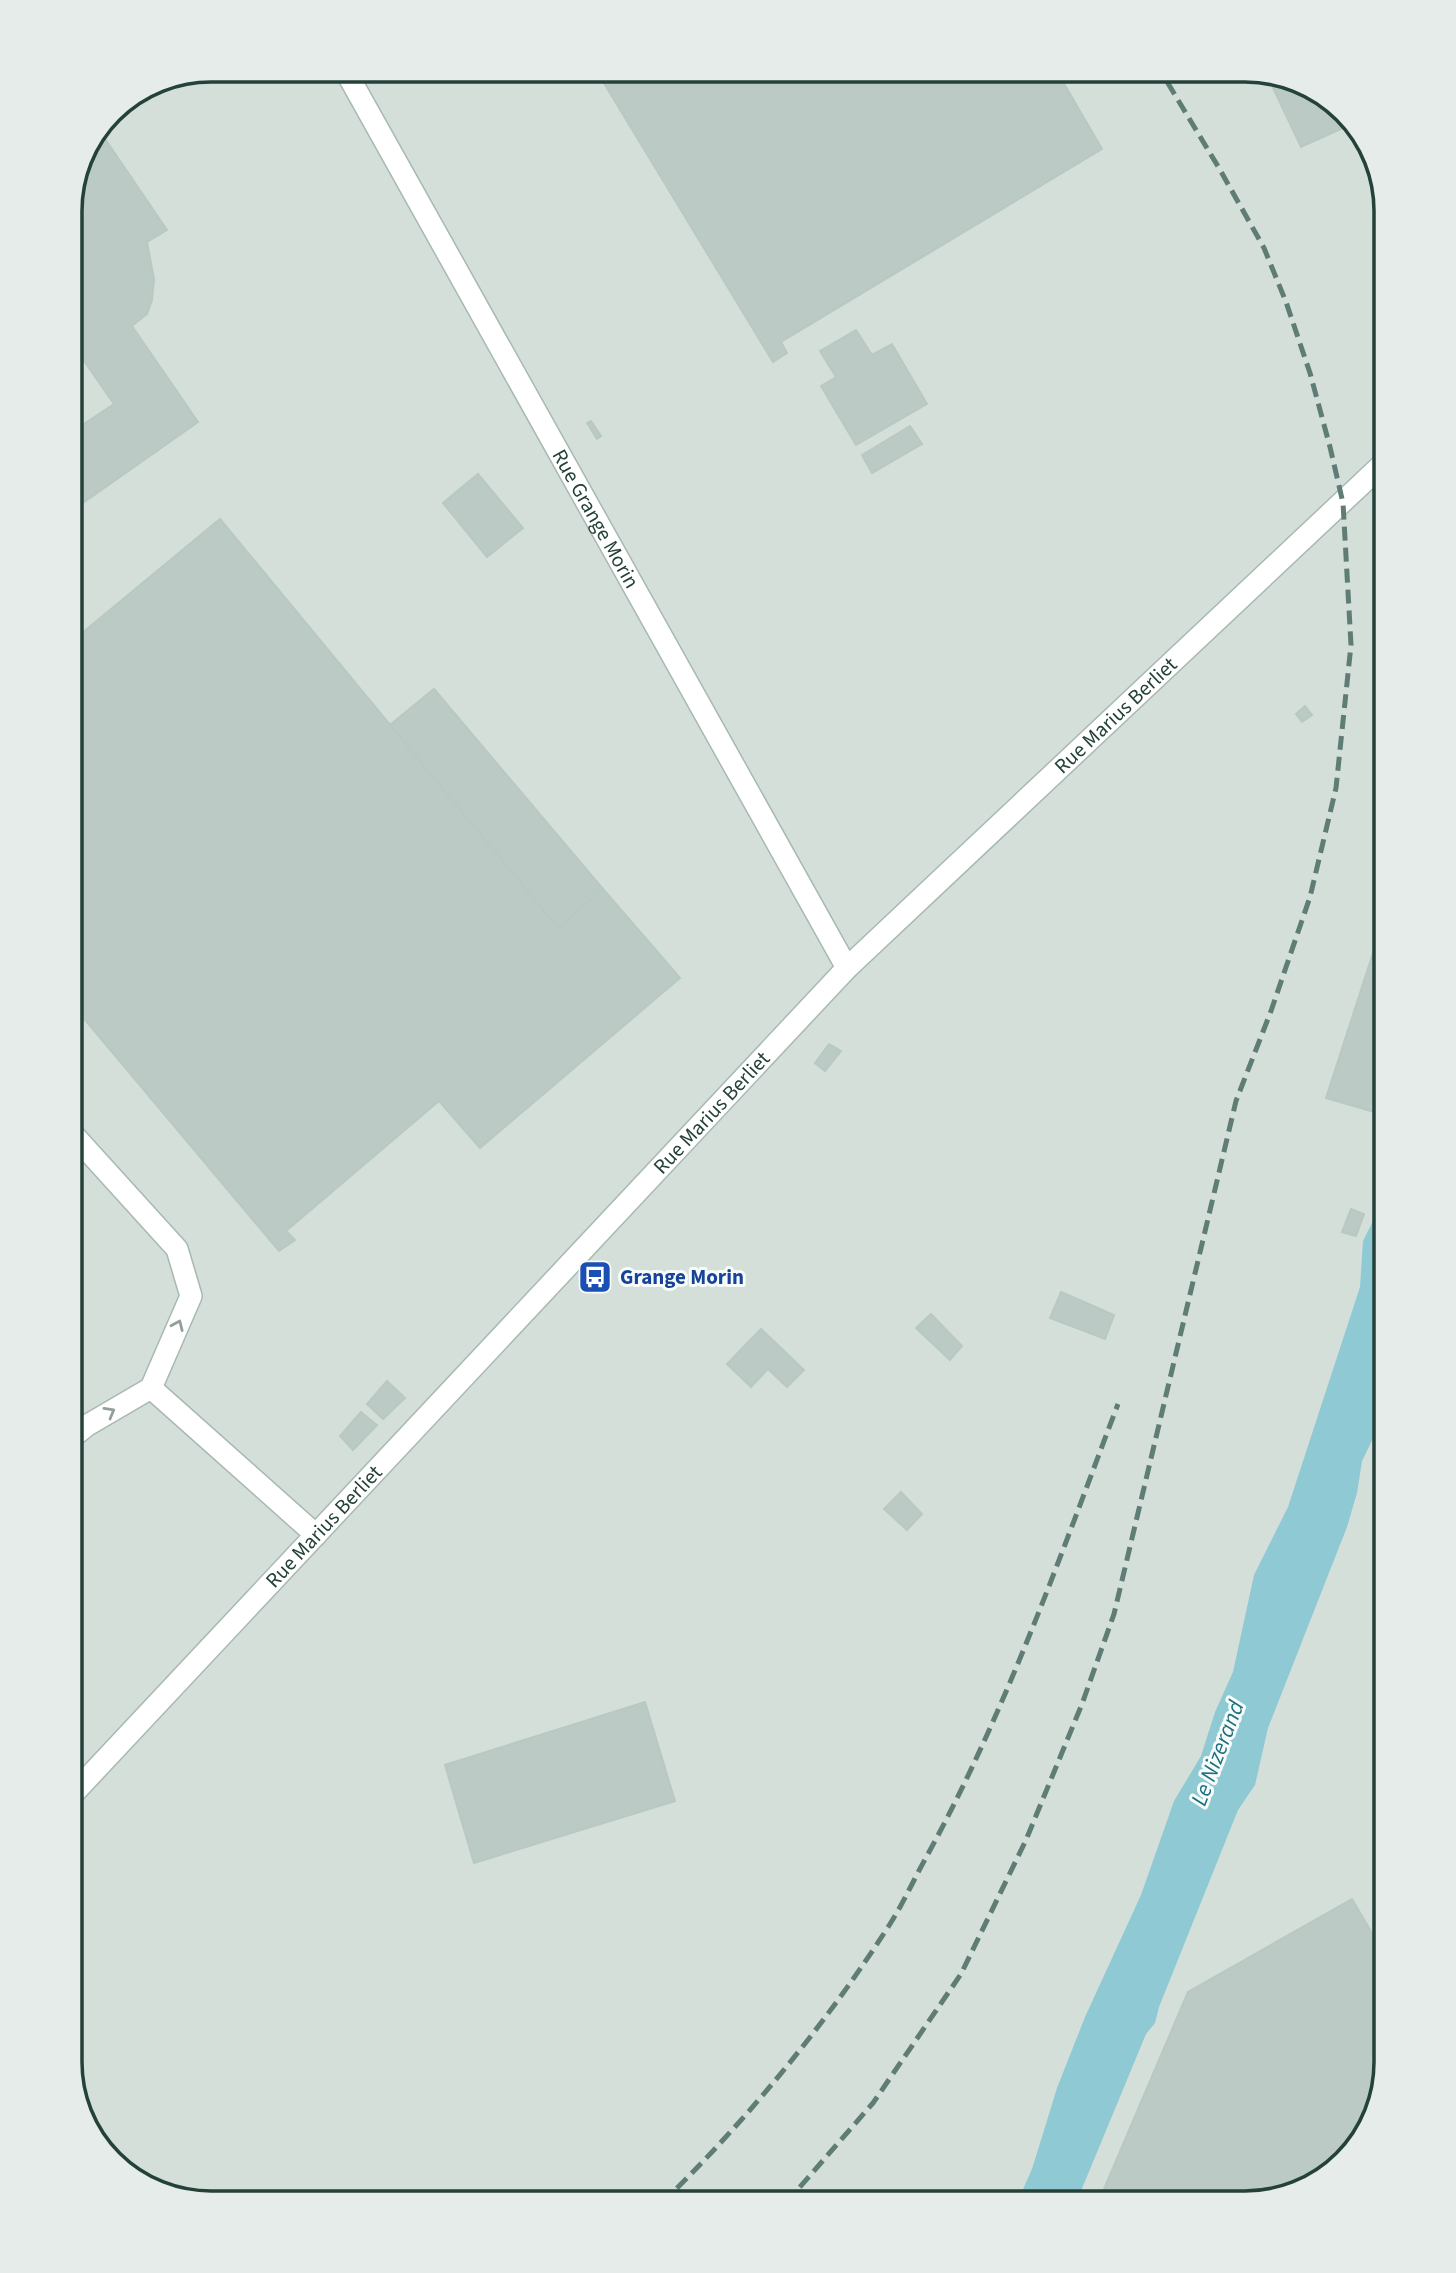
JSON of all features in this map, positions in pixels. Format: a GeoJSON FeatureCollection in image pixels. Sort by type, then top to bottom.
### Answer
{"type":"FeatureCollection","features":[{"type":"Feature","properties":{"kind":"street","name":"Rue Grange Morin"},"geometry":{"type":"LineString","coordinates":[[352,82],[847,968]]}},
{"type":"Feature","properties":{"kind":"street","name":"Rue Marius Berliet"},"geometry":{"type":"LineString","coordinates":[[82,1784],[847,968],[1374,472]]}},
{"type":"Feature","properties":{"kind":"street"},"geometry":{"type":"LineString","coordinates":[[82,1145],[177,1250],[191,1296],[151,1388],[82,1429]]}},
{"type":"Feature","properties":{"kind":"street"},"geometry":{"type":"LineString","coordinates":[[151,1388],[316,1535]]}},
{"type":"Feature","properties":{"kind":"shaded area"},"geometry":{"type":"Polygon","coordinates":[[[195,83],[1253,83],[1286,89],[1316,104],[1342,126],[1360,154],[1369,178],[1374,211],[1374,2062],[1369,2095],[1356,2126],[1330,2159],[1302,2177],[1278,2186],[1245,2191],[203,2190],[170,2184],[140,2169],[114,2147],[96,2119],[87,2095],[82,2062],[83,203],[92,162],[104,140],[120,120],[140,104],[162,92],[195,83]]]}},
{"type":"Feature","properties":{"kind":"water","name":"Le Nizerand"},"geometry":{"type":"Polygon","coordinates":[[[1374,1219],[1374,1436],[1362,1461],[1357,1493],[1347,1527],[1268,1728],[1255,1785],[1238,1810],[1155,2023],[1146,2034],[1081,2191],[1022,2191],[1032,2169],[1057,2088],[1085,2017],[1141,1895],[1174,1801],[1201,1756],[1215,1712],[1233,1672],[1254,1575],[1288,1507],[1360,1287],[1363,1241],[1374,1219]]]}},
{"type":"Feature","properties":{"kind":"building"},"geometry":{"type":"Polygon","coordinates":[[[604,82],[1063,83],[1102,149],[781,342],[787,353],[773,362],[604,82]]]}},
{"type":"Feature","properties":{"kind":"building"},"geometry":{"type":"Polygon","coordinates":[[[1272,85],[1286,89],[1316,104],[1343,128],[1301,147],[1272,85]]]}},
{"type":"Feature","properties":{"kind":"building"},"geometry":{"type":"Polygon","coordinates":[[[105,139],[167,230],[147,242],[154,279],[152,300],[147,314],[132,326],[198,422],[83,503],[83,425],[114,404],[83,359],[83,203],[92,162],[105,139]]]}},
{"type":"Feature","properties":{"kind":"building"},"geometry":{"type":"Polygon","coordinates":[[[856,330],[872,355],[892,344],[927,404],[856,445],[821,386],[836,377],[820,351],[856,330]]]}},
{"type":"Feature","properties":{"kind":"building"},"geometry":{"type":"Polygon","coordinates":[[[591,421],[601,436],[597,439],[587,423],[591,421]]]}},
{"type":"Feature","properties":{"kind":"building"},"geometry":{"type":"Polygon","coordinates":[[[910,426],[922,444],[872,473],[862,455],[910,426]]]}},
{"type":"Feature","properties":{"kind":"building"},"geometry":{"type":"Polygon","coordinates":[[[478,474],[523,528],[487,557],[443,503],[478,474]]]}},
{"type":"Feature","properties":{"kind":"building"},"geometry":{"type":"Polygon","coordinates":[[[220,519],[558,928],[603,889],[680,978],[480,1148],[439,1101],[286,1231],[295,1240],[279,1251],[83,1017],[83,632],[220,519]]]}},
{"type":"Feature","properties":{"kind":"building"},"geometry":{"type":"Polygon","coordinates":[[[434,689],[603,889],[558,928],[390,725],[434,689]]]}},
{"type":"Feature","properties":{"kind":"building"},"geometry":{"type":"Polygon","coordinates":[[[1305,706],[1312,715],[1302,722],[1296,714],[1305,706]]]}},
{"type":"Feature","properties":{"kind":"building"},"geometry":{"type":"Polygon","coordinates":[[[1374,950],[1374,1112],[1326,1098],[1374,950]]]}},
{"type":"Feature","properties":{"kind":"building"},"geometry":{"type":"Polygon","coordinates":[[[829,1044],[841,1051],[825,1071],[815,1063],[829,1044]]]}},
{"type":"Feature","properties":{"kind":"building"},"geometry":{"type":"Polygon","coordinates":[[[1351,1209],[1364,1214],[1356,1236],[1342,1232],[1351,1209]]]}},
{"type":"Feature","properties":{"kind":"building"},"geometry":{"type":"Polygon","coordinates":[[[1061,1292],[1114,1315],[1105,1339],[1050,1318],[1061,1292]]]}},
{"type":"Feature","properties":{"kind":"building"},"geometry":{"type":"Polygon","coordinates":[[[931,1314],[962,1346],[950,1360],[916,1328],[931,1314]]]}},
{"type":"Feature","properties":{"kind":"building"},"geometry":{"type":"Polygon","coordinates":[[[761,1329],[804,1370],[787,1387],[768,1369],[751,1387],[727,1364],[761,1329]]]}},
{"type":"Feature","properties":{"kind":"building"},"geometry":{"type":"Polygon","coordinates":[[[387,1381],[405,1398],[383,1419],[367,1404],[387,1381]]]}},
{"type":"Feature","properties":{"kind":"building"},"geometry":{"type":"Polygon","coordinates":[[[361,1412],[377,1425],[353,1450],[340,1436],[361,1412]]]}},
{"type":"Feature","properties":{"kind":"building"},"geometry":{"type":"Polygon","coordinates":[[[901,1492],[922,1514],[907,1530],[884,1509],[901,1492]]]}},
{"type":"Feature","properties":{"kind":"building"},"geometry":{"type":"Polygon","coordinates":[[[645,1702],[675,1801],[474,1863],[445,1765],[645,1702]]]}},
{"type":"Feature","properties":{"kind":"building"},"geometry":{"type":"Polygon","coordinates":[[[1352,1899],[1374,1937],[1373,2078],[1364,2111],[1347,2140],[1330,2159],[1294,2181],[1261,2190],[1103,2191],[1188,1992],[1352,1899]]]}},
{"type":"Feature","properties":{"kind":"railway"},"geometry":{"type":"LineString","coordinates":[[797,2191],[873,2103],[961,1974],[1026,1840],[1082,1704],[1114,1614],[1236,1101],[1271,1011],[1310,897],[1336,788],[1351,645],[1343,503],[1330,447],[1310,373],[1264,248],[1168,83]]}},
{"type":"Feature","properties":{"kind":"railway"},"geometry":{"type":"LineString","coordinates":[[675,2190],[784,2070],[840,1998],[895,1916],[956,1800],[1007,1689],[1118,1404]]}},
{"type":"Feature","properties":{"kind":"place","name":"Grange Morin"},"geometry":{"type":"Point","coordinates":[595,1277]}}]}
